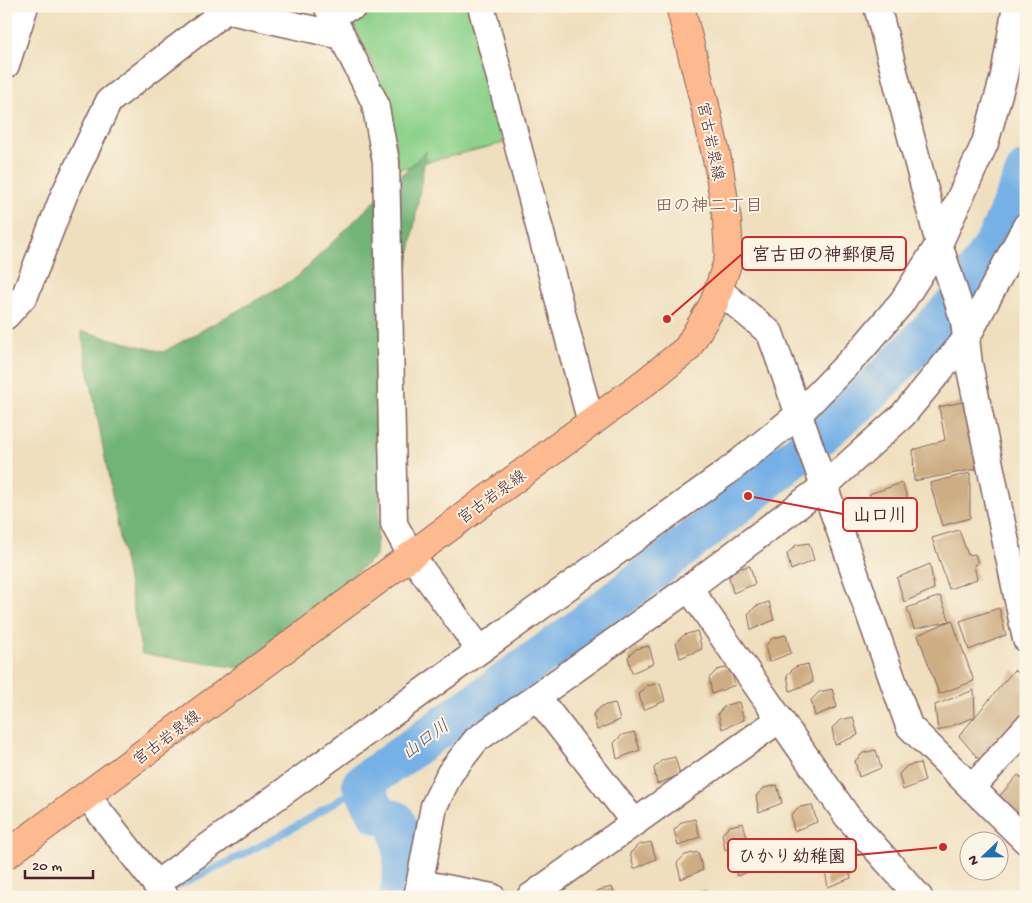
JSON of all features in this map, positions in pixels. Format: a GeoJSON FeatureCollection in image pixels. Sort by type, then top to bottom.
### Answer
{"type":"FeatureCollection","features":[{"type":"Feature","properties":{"kind":"main road","name":"宮古岩泉線"},"geometry":{"type":"LineString","coordinates":[[6,855],[591,423],[687,349],[714,304],[729,258],[728,221],[713,140],[680,6]]}},
{"type":"Feature","properties":{"kind":"street"},"geometry":{"type":"LineString","coordinates":[[6,65],[25,6]]}},
{"type":"Feature","properties":{"kind":"street"},"geometry":{"type":"LineString","coordinates":[[481,6],[591,423]]}},
{"type":"Feature","properties":{"kind":"street"},"geometry":{"type":"LineString","coordinates":[[877,6],[939,244],[965,330],[969,364],[1017,544],[1026,639]]}},
{"type":"Feature","properties":{"kind":"street"},"geometry":{"type":"LineString","coordinates":[[87,796],[161,890],[480,650],[727,472],[798,415],[862,349],[902,302],[939,244],[985,143],[1004,76],[1016,6]]}},
{"type":"Feature","properties":{"kind":"street"},"geometry":{"type":"LineString","coordinates":[[337,8],[342,36],[376,103],[386,162],[394,524],[412,556],[480,650]]}},
{"type":"Feature","properties":{"kind":"street"},"geometry":{"type":"LineString","coordinates":[[6,316],[25,295],[64,195],[109,101],[226,10],[342,36]]}},
{"type":"Feature","properties":{"kind":"street"},"geometry":{"type":"LineString","coordinates":[[492,897],[418,890],[434,806],[450,773],[476,740],[689,588],[823,487],[903,415],[965,330],[1026,226]]}},
{"type":"Feature","properties":{"kind":"street"},"geometry":{"type":"LineString","coordinates":[[719,290],[770,333],[908,726],[1026,841]]}},
{"type":"Feature","properties":{"kind":"street"},"geometry":{"type":"LineString","coordinates":[[689,588],[847,816],[919,897]]}},
{"type":"Feature","properties":{"kind":"street"},"geometry":{"type":"LineString","coordinates":[[537,697],[635,823]]}},
{"type":"Feature","properties":{"kind":"street"},"geometry":{"type":"LineString","coordinates":[[530,897],[780,719]]}},
{"type":"Feature","properties":{"kind":"street"},"geometry":{"type":"LineString","coordinates":[[972,788],[1026,728]]}},
{"type":"Feature","properties":{"kind":"green space"},"geometry":{"type":"Polygon","coordinates":[[[395,6],[470,6],[504,143],[398,169],[389,100],[350,17],[395,6]]]}},
{"type":"Feature","properties":{"kind":"green space"},"geometry":{"type":"Polygon","coordinates":[[[426,151],[386,405],[376,556],[240,668],[142,654],[81,331],[163,352],[296,278],[426,151]]]}},
{"type":"Feature","properties":{"kind":"building"},"geometry":{"type":"Polygon","coordinates":[[[967,401],[976,469],[914,481],[913,450],[945,440],[939,407],[967,401]]]}},
{"type":"Feature","properties":{"kind":"building"},"geometry":{"type":"Polygon","coordinates":[[[970,473],[970,518],[942,526],[930,483],[970,473]]]}},
{"type":"Feature","properties":{"kind":"building"},"geometry":{"type":"Polygon","coordinates":[[[902,483],[910,504],[879,512],[869,494],[902,483]]]}},
{"type":"Feature","properties":{"kind":"building"},"geometry":{"type":"Polygon","coordinates":[[[959,530],[968,555],[975,554],[978,563],[974,565],[977,579],[949,589],[932,538],[959,530]]]}},
{"type":"Feature","properties":{"kind":"building"},"geometry":{"type":"Polygon","coordinates":[[[809,543],[814,560],[791,570],[787,554],[796,545],[809,543]]]}},
{"type":"Feature","properties":{"kind":"building"},"geometry":{"type":"Polygon","coordinates":[[[930,564],[934,589],[904,602],[897,578],[930,564]]]}},
{"type":"Feature","properties":{"kind":"building"},"geometry":{"type":"Polygon","coordinates":[[[750,566],[755,584],[733,593],[729,577],[737,569],[750,566]]]}},
{"type":"Feature","properties":{"kind":"building"},"geometry":{"type":"Polygon","coordinates":[[[940,596],[950,621],[914,629],[907,608],[940,596]]]}},
{"type":"Feature","properties":{"kind":"building"},"geometry":{"type":"Polygon","coordinates":[[[769,602],[774,620],[751,630],[748,614],[756,606],[769,602]]]}},
{"type":"Feature","properties":{"kind":"building"},"geometry":{"type":"Polygon","coordinates":[[[999,608],[1006,635],[969,650],[960,621],[999,608]]]}},
{"type":"Feature","properties":{"kind":"building"},"geometry":{"type":"Polygon","coordinates":[[[952,620],[974,681],[939,694],[918,635],[952,620]]]}},
{"type":"Feature","properties":{"kind":"building"},"geometry":{"type":"Polygon","coordinates":[[[697,631],[702,649],[680,658],[676,642],[684,635],[697,631]]]}},
{"type":"Feature","properties":{"kind":"building"},"geometry":{"type":"Polygon","coordinates":[[[786,635],[791,653],[769,662],[765,646],[773,638],[786,635]]]}},
{"type":"Feature","properties":{"kind":"building"},"geometry":{"type":"Polygon","coordinates":[[[649,646],[654,663],[632,673],[628,657],[636,649],[649,646]]]}},
{"type":"Feature","properties":{"kind":"building"},"geometry":{"type":"Polygon","coordinates":[[[808,664],[813,682],[790,691],[787,675],[795,667],[808,664]]]}},
{"type":"Feature","properties":{"kind":"building"},"geometry":{"type":"Polygon","coordinates":[[[730,667],[735,685],[712,694],[709,678],[717,670],[730,667]]]}},
{"type":"Feature","properties":{"kind":"building"},"geometry":{"type":"Polygon","coordinates":[[[1014,670],[1026,680],[1026,728],[988,770],[959,736],[1014,670]]]}},
{"type":"Feature","properties":{"kind":"building"},"geometry":{"type":"Polygon","coordinates":[[[660,683],[665,701],[643,710],[639,694],[647,686],[660,683]]]}},
{"type":"Feature","properties":{"kind":"building"},"geometry":{"type":"Polygon","coordinates":[[[832,689],[837,707],[815,716],[811,700],[819,692],[832,689]]]}},
{"type":"Feature","properties":{"kind":"building"},"geometry":{"type":"Polygon","coordinates":[[[974,690],[975,717],[938,731],[935,705],[974,690]]]}},
{"type":"Feature","properties":{"kind":"building"},"geometry":{"type":"Polygon","coordinates":[[[739,702],[744,720],[722,729],[718,713],[726,705],[739,702]]]}},
{"type":"Feature","properties":{"kind":"building"},"geometry":{"type":"Polygon","coordinates":[[[615,703],[620,720],[597,730],[593,714],[602,706],[615,703]]]}},
{"type":"Feature","properties":{"kind":"building"},"geometry":{"type":"Polygon","coordinates":[[[853,717],[858,735],[835,745],[832,728],[840,720],[853,717]]]}},
{"type":"Feature","properties":{"kind":"building"},"geometry":{"type":"Polygon","coordinates":[[[634,732],[640,750],[617,759],[614,743],[622,735],[634,732]]]}},
{"type":"Feature","properties":{"kind":"building"},"geometry":{"type":"Polygon","coordinates":[[[876,750],[881,768],[859,777],[855,761],[863,753],[876,750]]]}},
{"type":"Feature","properties":{"kind":"building"},"geometry":{"type":"Polygon","coordinates":[[[675,757],[680,775],[657,784],[654,768],[662,760],[675,757]]]}},
{"type":"Feature","properties":{"kind":"building"},"geometry":{"type":"Polygon","coordinates":[[[920,763],[925,781],[903,790],[899,774],[907,766],[920,763]]]}},
{"type":"Feature","properties":{"kind":"building"},"geometry":{"type":"Polygon","coordinates":[[[1018,775],[1026,781],[1026,823],[997,799],[1018,775]]]}},
{"type":"Feature","properties":{"kind":"building"},"geometry":{"type":"Polygon","coordinates":[[[777,785],[782,803],[759,812],[756,796],[764,788],[777,785]]]}},
{"type":"Feature","properties":{"kind":"building"},"geometry":{"type":"Polygon","coordinates":[[[812,805],[817,822],[794,831],[791,815],[799,807],[812,805]]]}},
{"type":"Feature","properties":{"kind":"building"},"geometry":{"type":"Polygon","coordinates":[[[695,819],[700,837],[678,846],[674,830],[682,822],[695,819]]]}},
{"type":"Feature","properties":{"kind":"building"},"geometry":{"type":"Polygon","coordinates":[[[743,823],[748,841],[725,850],[722,834],[730,826],[743,823]]]}},
{"type":"Feature","properties":{"kind":"building"},"geometry":{"type":"Polygon","coordinates":[[[651,842],[656,859],[634,869],[630,853],[638,845],[651,842]]]}},
{"type":"Feature","properties":{"kind":"building"},"geometry":{"type":"Polygon","coordinates":[[[755,849],[760,867],[737,876],[733,860],[742,852],[755,849]]]}},
{"type":"Feature","properties":{"kind":"building"},"geometry":{"type":"Polygon","coordinates":[[[698,852],[703,870],[681,879],[677,863],[685,855],[698,852]]]}},
{"type":"Feature","properties":{"kind":"building"},"geometry":{"type":"Polygon","coordinates":[[[846,860],[851,878],[828,887],[825,871],[833,863],[846,860]]]}},
{"type":"Feature","properties":{"kind":"building"},"geometry":{"type":"Polygon","coordinates":[[[612,887],[615,897],[592,897],[599,890],[612,887]]]}},
{"type":"Feature","properties":{"kind":"building"},"geometry":{"type":"Polygon","coordinates":[[[706,890],[708,897],[689,897],[693,893],[706,890]]]}},
{"type":"Feature","properties":{"kind":"waterway","name":"山口川"},"geometry":{"type":"LineString","coordinates":[[399,897],[403,858],[399,830],[395,820],[378,814],[362,784],[579,629],[748,496],[874,389],[957,302],[997,239],[1026,171]]}},
{"type":"Feature","properties":{"kind":"waterway"},"geometry":{"type":"LineString","coordinates":[[166,891],[291,829],[316,815],[362,784]]}},
{"type":"Feature","properties":{"kind":"place","name":"宮古田の神郵便局"},"geometry":{"type":"Point","coordinates":[667,319]}},
{"type":"Feature","properties":{"kind":"place","name":"山口川"},"geometry":{"type":"Point","coordinates":[748,496]}},
{"type":"Feature","properties":{"kind":"place","name":"ひかり幼稚園"},"geometry":{"type":"Point","coordinates":[943,847]}},
{"type":"Feature","properties":{"kind":"district","name":"田の神二丁目"},"geometry":{"type":"Point","coordinates":[709,205]}}]}
